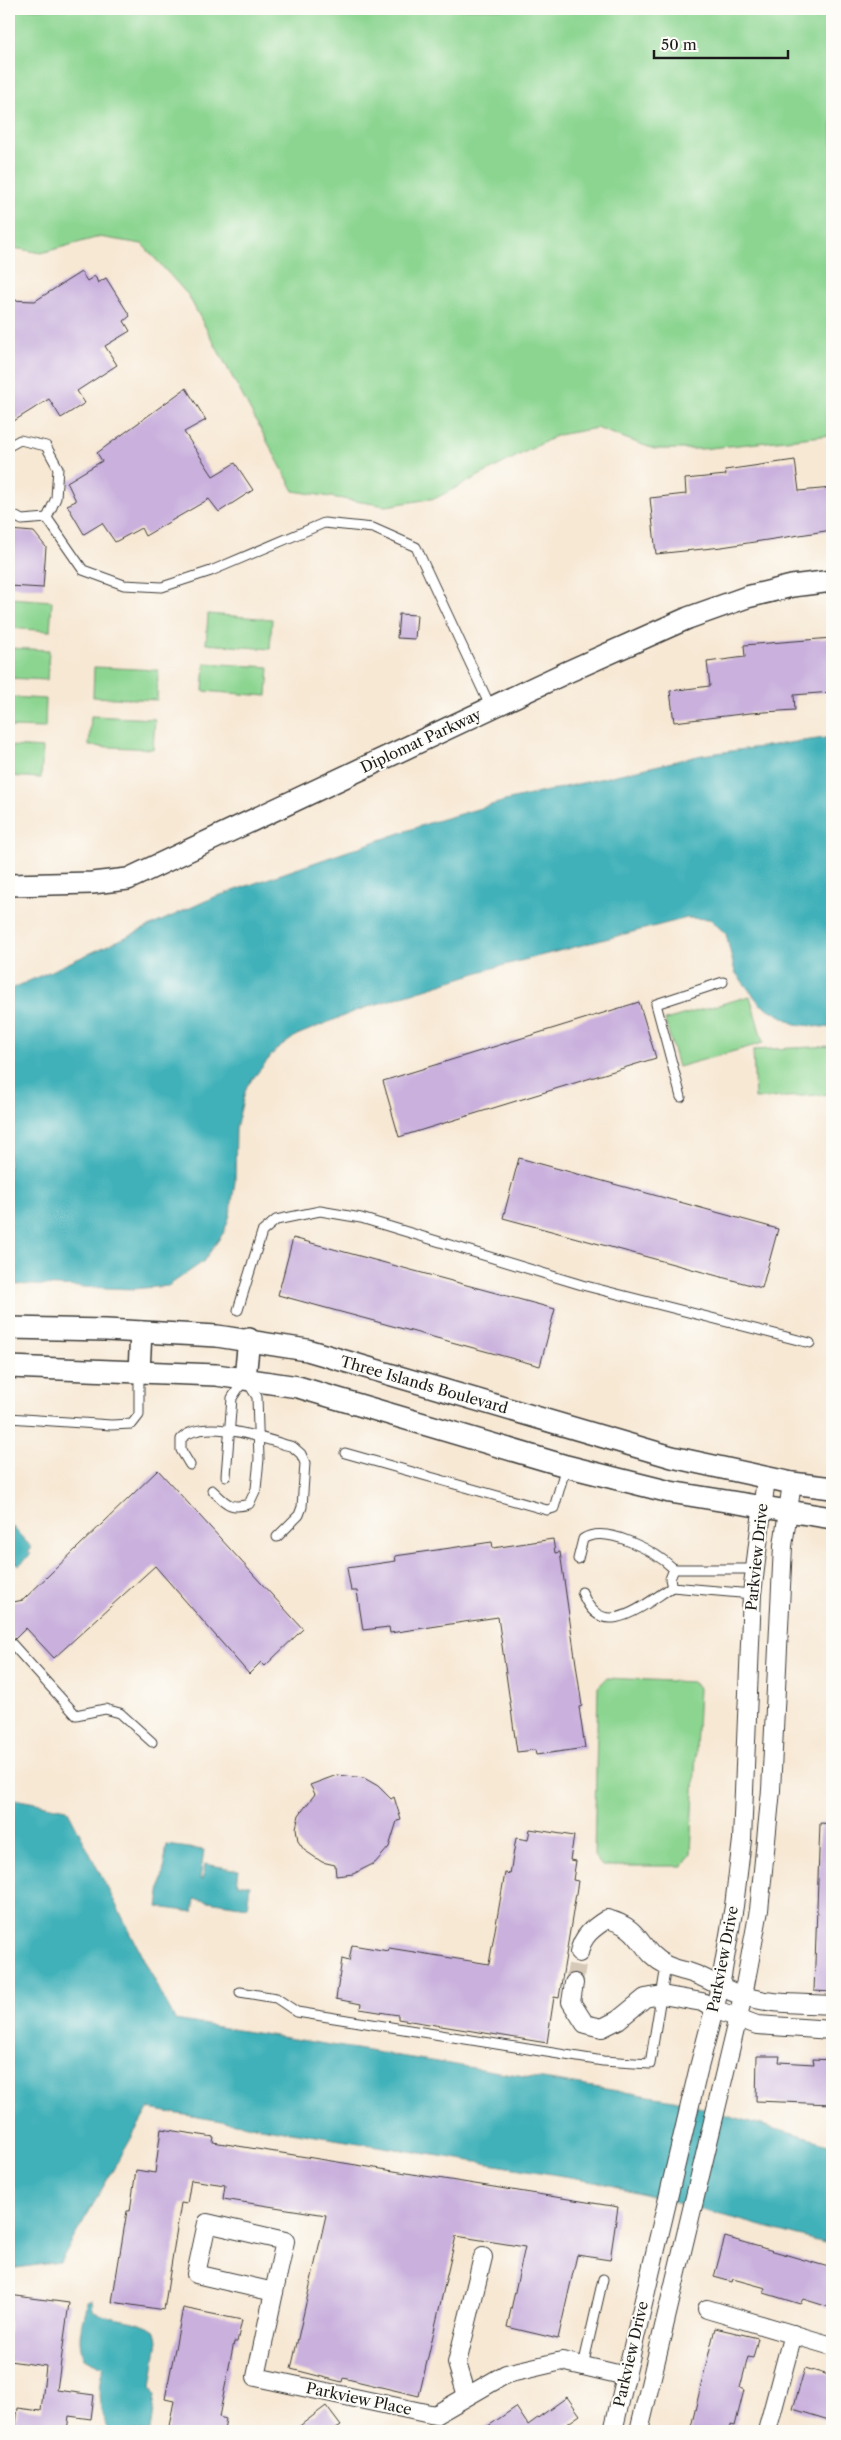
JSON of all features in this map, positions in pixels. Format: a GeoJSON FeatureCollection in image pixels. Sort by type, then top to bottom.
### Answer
{"type":"FeatureCollection","features":[{"type":"Feature","properties":{"kind":"street","name":"Diplomat Parkway"},"geometry":{"type":"LineString","coordinates":[[9,885],[92,883],[128,879],[491,708],[688,618],[747,597],[792,586],[832,581]]}},
{"type":"Feature","properties":{"kind":"street","name":"Three Islands Boulevard"},"geometry":{"type":"LineString","coordinates":[[9,1328],[141,1332],[249,1339],[307,1350],[672,1457],[766,1478],[832,1488]]}},
{"type":"Feature","properties":{"kind":"street"},"geometry":{"type":"LineString","coordinates":[[139,1371],[141,1332]]}},
{"type":"Feature","properties":{"kind":"street"},"geometry":{"type":"LineString","coordinates":[[244,1378],[249,1339]]}},
{"type":"Feature","properties":{"kind":"street"},"geometry":{"type":"LineString","coordinates":[[9,1367],[139,1371],[244,1378],[298,1387],[566,1466],[670,1492],[832,1518]]}},
{"type":"Feature","properties":{"kind":"street","name":"Parkview Drive"},"geometry":{"type":"LineString","coordinates":[[613,2431],[698,2071],[720,1987],[734,1906],[742,1840],[752,1594],[766,1478]]}},
{"type":"Feature","properties":{"kind":"street","name":"Parkview Drive"},"geometry":{"type":"LineString","coordinates":[[640,2431],[743,1996],[759,1910],[770,1790],[782,1546],[792,1483]]}},
{"type":"Feature","properties":{"kind":"street"},"geometry":{"type":"LineString","coordinates":[[734,1906],[759,1910]]}},
{"type":"Feature","properties":{"kind":"street"},"geometry":{"type":"LineString","coordinates":[[580,1953],[581,1946],[591,1929],[607,1919],[623,1923],[650,1954],[666,1966],[686,1971],[743,1996],[762,2001],[832,2005]]}},
{"type":"Feature","properties":{"kind":"street"},"geometry":{"type":"LineString","coordinates":[[574,1984],[571,2002],[586,2024],[602,2028],[618,2020],[645,1998],[662,1995],[690,1998],[737,2019],[757,2025],[832,2030]]}},
{"type":"Feature","properties":{"kind":"street","name":"Parkview Place"},"geometry":{"type":"LineString","coordinates":[[274,2292],[196,2274],[207,2223],[285,2241],[256,2377],[435,2415],[506,2374],[562,2361],[626,2376]]}},
{"type":"Feature","properties":{"kind":"street"},"geometry":{"type":"LineString","coordinates":[[467,2396],[457,2363],[483,2257]]}},
{"type":"Feature","properties":{"kind":"street"},"geometry":{"type":"LineString","coordinates":[[708,2309],[832,2346]]}},
{"type":"Feature","properties":{"kind":"street"},"geometry":{"type":"LineString","coordinates":[[767,2431],[793,2334]]}},
{"type":"Feature","properties":{"kind":"lane"},"geometry":{"type":"LineString","coordinates":[[9,446],[20,440],[46,446],[58,468],[56,498],[47,518]]}},
{"type":"Feature","properties":{"kind":"lane"},"geometry":{"type":"LineString","coordinates":[[9,513],[22,520],[47,518]]}},
{"type":"Feature","properties":{"kind":"lane"},"geometry":{"type":"LineString","coordinates":[[47,518],[83,570],[124,585],[162,587],[211,571],[324,522],[373,528],[416,547],[491,708]]}},
{"type":"Feature","properties":{"kind":"lane"},"geometry":{"type":"LineString","coordinates":[[681,1097],[656,1004],[723,982]]}},
{"type":"Feature","properties":{"kind":"lane"},"geometry":{"type":"LineString","coordinates":[[238,1310],[262,1232],[276,1220],[320,1211],[361,1218],[582,1285],[810,1343]]}},
{"type":"Feature","properties":{"kind":"lane"},"geometry":{"type":"LineString","coordinates":[[9,1418],[111,1425],[132,1424],[139,1414],[139,1371]]}},
{"type":"Feature","properties":{"kind":"lane"},"geometry":{"type":"LineString","coordinates":[[212,1490],[228,1504],[237,1508],[249,1504],[256,1489],[257,1397],[244,1378],[232,1398],[226,1476]]}},
{"type":"Feature","properties":{"kind":"lane"},"geometry":{"type":"LineString","coordinates":[[190,1465],[181,1450],[181,1439],[188,1432],[199,1428],[230,1431],[293,1447],[301,1454],[305,1463],[302,1507],[299,1515],[277,1537]]}},
{"type":"Feature","properties":{"kind":"lane"},"geometry":{"type":"LineString","coordinates":[[346,1454],[547,1510],[554,1508],[566,1466]]}},
{"type":"Feature","properties":{"kind":"lane"},"geometry":{"type":"LineString","coordinates":[[578,1559],[583,1539],[590,1534],[601,1534],[623,1540],[652,1552],[674,1569],[754,1569]]}},
{"type":"Feature","properties":{"kind":"lane"},"geometry":{"type":"LineString","coordinates":[[672,1586],[670,1578],[674,1569]]}},
{"type":"Feature","properties":{"kind":"lane"},"geometry":{"type":"LineString","coordinates":[[582,1592],[596,1614],[615,1618],[630,1614],[672,1586],[752,1594]]}},
{"type":"Feature","properties":{"kind":"lane"},"geometry":{"type":"LineString","coordinates":[[12,1644],[76,1715],[105,1709],[120,1714],[152,1742]]}},
{"type":"Feature","properties":{"kind":"lane"},"geometry":{"type":"LineString","coordinates":[[240,1992],[276,1998],[297,2012],[603,2061],[650,2064],[666,1966]]}},
{"type":"Feature","properties":{"kind":"lane"},"geometry":{"type":"LineString","coordinates":[[583,2366],[603,2279]]}},
{"type":"Feature","properties":{"kind":"green space"},"geometry":{"type":"Polygon","coordinates":[[[9,9],[832,9],[832,435],[701,449],[654,449],[597,428],[558,435],[436,498],[386,506],[294,491],[188,295],[142,244],[99,237],[41,253],[9,247],[9,9]]]}},
{"type":"Feature","properties":{"kind":"green space"},"geometry":{"type":"Polygon","coordinates":[[[9,598],[52,601],[50,631],[9,628],[9,598]]]}},
{"type":"Feature","properties":{"kind":"green space"},"geometry":{"type":"Polygon","coordinates":[[[208,614],[272,619],[270,649],[206,644],[208,614]]]}},
{"type":"Feature","properties":{"kind":"green space"},"geometry":{"type":"Polygon","coordinates":[[[9,648],[49,650],[47,680],[9,678],[9,648]]]}},
{"type":"Feature","properties":{"kind":"green space"},"geometry":{"type":"Polygon","coordinates":[[[205,663],[269,667],[267,696],[203,691],[205,663]]]}},
{"type":"Feature","properties":{"kind":"green space"},"geometry":{"type":"Polygon","coordinates":[[[94,667],[158,670],[157,700],[93,697],[94,667]]]}},
{"type":"Feature","properties":{"kind":"green space"},"geometry":{"type":"Polygon","coordinates":[[[9,697],[46,699],[45,728],[9,727],[9,697]]]}},
{"type":"Feature","properties":{"kind":"green space"},"geometry":{"type":"Polygon","coordinates":[[[91,716],[155,719],[153,749],[89,746],[91,716]]]}},
{"type":"Feature","properties":{"kind":"green space"},"geometry":{"type":"Polygon","coordinates":[[[9,746],[43,748],[41,778],[9,776],[9,746]]]}},
{"type":"Feature","properties":{"kind":"green space"},"geometry":{"type":"Polygon","coordinates":[[[750,996],[763,1043],[678,1067],[665,1020],[750,996]]]}},
{"type":"Feature","properties":{"kind":"green space"},"geometry":{"type":"Polygon","coordinates":[[[832,1046],[832,1094],[755,1099],[753,1050],[832,1046]]]}},
{"type":"Feature","properties":{"kind":"green space"},"geometry":{"type":"Polygon","coordinates":[[[607,1678],[692,1682],[699,1688],[691,1854],[683,1866],[602,1866],[594,1856],[598,1687],[607,1678]]]}},
{"type":"Feature","properties":{"kind":"water"},"geometry":{"type":"Polygon","coordinates":[[[832,737],[832,1028],[795,1024],[760,1004],[735,972],[726,934],[710,919],[687,918],[489,969],[358,1010],[297,1035],[275,1051],[247,1086],[245,1092],[236,1128],[235,1182],[230,1215],[224,1232],[203,1262],[168,1286],[132,1289],[9,1284],[9,990],[212,898],[429,823],[505,801],[702,755],[832,737]]]}},
{"type":"Feature","properties":{"kind":"water"},"geometry":{"type":"Polygon","coordinates":[[[9,1523],[32,1548],[28,1551],[31,1554],[19,1565],[16,1562],[13,1565],[9,1560],[9,1523]]]}},
{"type":"Feature","properties":{"kind":"water"},"geometry":{"type":"Polygon","coordinates":[[[9,1798],[67,1809],[175,2020],[674,2100],[832,2145],[832,2245],[595,2181],[148,2109],[60,2262],[9,2269],[9,1798]]]}},
{"type":"Feature","properties":{"kind":"water"},"geometry":{"type":"Polygon","coordinates":[[[167,1845],[204,1850],[200,1879],[203,1879],[205,1864],[239,1870],[237,1883],[250,1885],[247,1907],[195,1899],[193,1912],[158,1907],[167,1845]]]}},
{"type":"Feature","properties":{"kind":"water"},"geometry":{"type":"Polygon","coordinates":[[[92,2299],[93,2310],[99,2314],[141,2324],[156,2332],[158,2340],[151,2387],[155,2396],[150,2431],[110,2431],[106,2424],[101,2408],[99,2391],[104,2367],[84,2358],[80,2341],[87,2301],[92,2299]]]}},
{"type":"Feature","properties":{"kind":"building"},"geometry":{"type":"Polygon","coordinates":[[[81,272],[87,281],[95,276],[98,283],[106,278],[130,316],[124,321],[130,331],[105,346],[117,365],[77,391],[85,403],[61,418],[49,399],[9,424],[9,300],[35,301],[81,272]]]}},
{"type":"Feature","properties":{"kind":"building"},"geometry":{"type":"Polygon","coordinates":[[[186,388],[206,420],[184,432],[213,476],[235,463],[253,490],[219,512],[209,499],[145,536],[141,528],[115,542],[102,523],[84,534],[67,505],[76,501],[67,482],[102,461],[97,453],[186,388]]]}},
{"type":"Feature","properties":{"kind":"building"},"geometry":{"type":"Polygon","coordinates":[[[795,460],[799,491],[832,488],[832,530],[722,547],[656,554],[650,498],[686,494],[685,479],[726,475],[725,470],[795,460]]]}},
{"type":"Feature","properties":{"kind":"building"},"geometry":{"type":"Polygon","coordinates":[[[9,530],[34,532],[46,547],[43,588],[9,586],[9,530]]]}},
{"type":"Feature","properties":{"kind":"building"},"geometry":{"type":"Polygon","coordinates":[[[399,614],[417,615],[415,639],[397,638],[399,614]]]}},
{"type":"Feature","properties":{"kind":"building"},"geometry":{"type":"Polygon","coordinates":[[[832,638],[832,692],[794,695],[795,710],[674,722],[670,691],[710,686],[707,662],[745,657],[744,645],[832,638]]]}},
{"type":"Feature","properties":{"kind":"building"},"geometry":{"type":"Polygon","coordinates":[[[639,1002],[656,1058],[399,1137],[383,1081],[639,1002]]]}},
{"type":"Feature","properties":{"kind":"building"},"geometry":{"type":"Polygon","coordinates":[[[519,1158],[778,1229],[762,1288],[503,1218],[519,1158]]]}},
{"type":"Feature","properties":{"kind":"building"},"geometry":{"type":"Polygon","coordinates":[[[293,1238],[555,1309],[540,1366],[278,1295],[293,1238]]]}},
{"type":"Feature","properties":{"kind":"building"},"geometry":{"type":"Polygon","coordinates":[[[158,1470],[303,1629],[265,1666],[261,1662],[249,1674],[155,1566],[54,1658],[26,1628],[15,1639],[9,1639],[9,1603],[23,1600],[158,1470]]]}},
{"type":"Feature","properties":{"kind":"building"},"geometry":{"type":"Polygon","coordinates":[[[553,1539],[555,1553],[560,1552],[582,1706],[579,1707],[585,1748],[536,1755],[535,1750],[517,1752],[498,1617],[390,1633],[389,1627],[363,1630],[357,1591],[351,1591],[347,1568],[396,1561],[395,1556],[492,1542],[493,1548],[553,1539]]]}},
{"type":"Feature","properties":{"kind":"building"},"geometry":{"type":"Polygon","coordinates":[[[337,1775],[364,1778],[378,1786],[391,1799],[394,1797],[401,1820],[397,1821],[389,1847],[375,1863],[353,1874],[336,1876],[335,1865],[322,1862],[304,1850],[298,1841],[296,1828],[299,1815],[315,1794],[310,1785],[337,1775]]]}},
{"type":"Feature","properties":{"kind":"building"},"geometry":{"type":"Polygon","coordinates":[[[820,1823],[832,1824],[832,1992],[814,1991],[820,1823]]]}},
{"type":"Feature","properties":{"kind":"building"},"geometry":{"type":"Polygon","coordinates":[[[530,1829],[574,1836],[570,1860],[576,1861],[573,1880],[578,1881],[559,1998],[554,1997],[547,2043],[398,2019],[398,2015],[360,2009],[361,2004],[336,1999],[342,1959],[349,1961],[352,1945],[388,1951],[389,1948],[489,1964],[505,1873],[510,1874],[516,1838],[528,1840],[530,1829]]]}},
{"type":"Feature","properties":{"kind":"building"},"geometry":{"type":"Polygon","coordinates":[[[757,2056],[780,2056],[779,2062],[814,2064],[813,2059],[832,2060],[832,2104],[756,2101],[757,2056]]]}},
{"type":"Feature","properties":{"kind":"building"},"geometry":{"type":"Polygon","coordinates":[[[161,2129],[214,2137],[213,2142],[618,2207],[610,2260],[577,2255],[558,2339],[507,2327],[525,2247],[456,2236],[419,2396],[343,2378],[342,2382],[291,2369],[326,2215],[223,2199],[225,2185],[191,2180],[187,2204],[181,2203],[164,2310],[112,2302],[127,2211],[130,2211],[136,2170],[155,2173],[161,2129]]]}},
{"type":"Feature","properties":{"kind":"building"},"geometry":{"type":"Polygon","coordinates":[[[725,2237],[832,2268],[832,2308],[803,2299],[800,2304],[764,2293],[766,2288],[733,2279],[732,2282],[714,2277],[725,2237]]]}},
{"type":"Feature","properties":{"kind":"building"},"geometry":{"type":"Polygon","coordinates":[[[9,2295],[69,2303],[57,2390],[94,2395],[91,2419],[69,2416],[67,2431],[15,2431],[18,2408],[41,2411],[46,2366],[9,2361],[9,2295]]]}},
{"type":"Feature","properties":{"kind":"building"},"geometry":{"type":"Polygon","coordinates":[[[183,2308],[242,2320],[237,2342],[234,2342],[219,2417],[226,2419],[224,2431],[168,2431],[174,2401],[165,2399],[183,2308]]]}},
{"type":"Feature","properties":{"kind":"building"},"geometry":{"type":"Polygon","coordinates":[[[715,2328],[758,2338],[753,2358],[748,2357],[740,2388],[744,2390],[735,2426],[731,2425],[730,2431],[690,2431],[715,2328]]]}},
{"type":"Feature","properties":{"kind":"building"},"geometry":{"type":"Polygon","coordinates":[[[805,2368],[832,2376],[832,2421],[793,2409],[805,2368]]]}},
{"type":"Feature","properties":{"kind":"building"},"geometry":{"type":"Polygon","coordinates":[[[567,2397],[580,2415],[557,2431],[481,2431],[516,2407],[528,2425],[567,2397]]]}},
{"type":"Feature","properties":{"kind":"building"},"geometry":{"type":"Polygon","coordinates":[[[326,2406],[341,2426],[333,2431],[293,2431],[326,2406]]]}},
{"type":"Feature","properties":{"kind":"tunnel"},"geometry":{"type":"LineString","coordinates":[[574,1983],[579,1953]]}}]}
